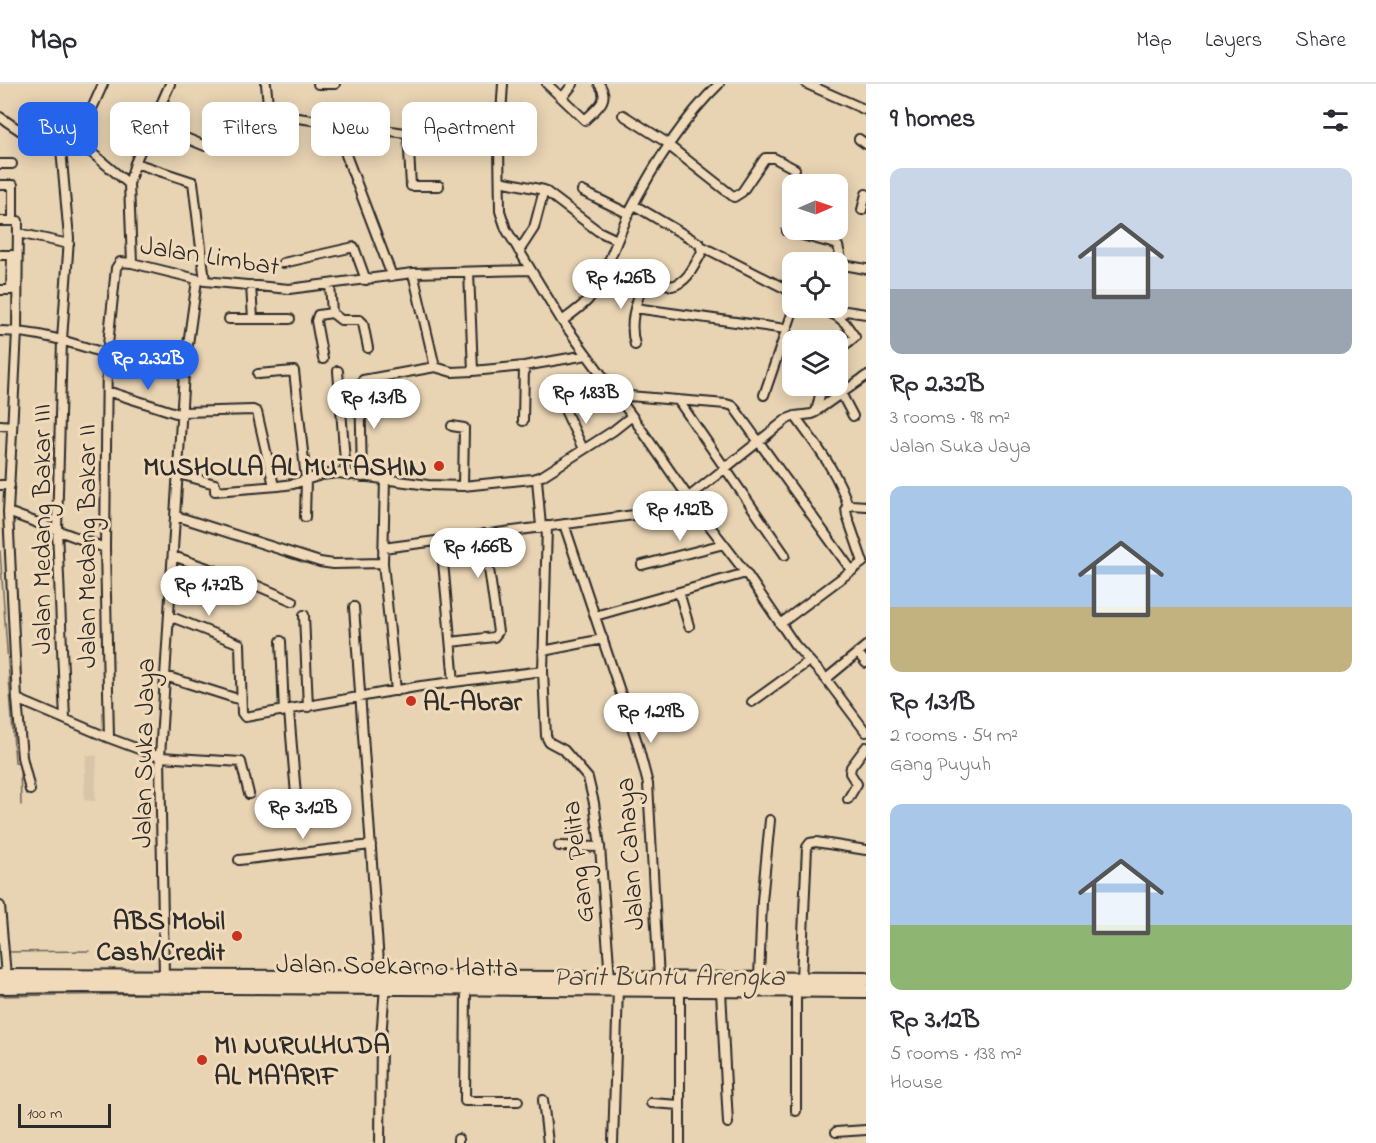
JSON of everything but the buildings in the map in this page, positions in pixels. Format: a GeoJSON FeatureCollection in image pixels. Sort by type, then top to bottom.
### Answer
{"type":"FeatureCollection","features":[{"type":"Feature","properties":{"kind":"main road","name":"Jalan Soekarno Hatta"},"geometry":{"type":"LineString","coordinates":[[82,981],[164,976],[384,988],[527,984],[680,995],[796,996],[866,991]]}},
{"type":"Feature","properties":{"kind":"main road","name":"Jalan Soekarno Hatta"},"geometry":{"type":"LineString","coordinates":[[2,980],[466,989],[610,978],[866,979]]}},
{"type":"Feature","properties":{"kind":"street"},"geometry":{"type":"LineString","coordinates":[[95,102],[103,84]]}},
{"type":"Feature","properties":{"kind":"street"},"geometry":{"type":"LineString","coordinates":[[266,84],[269,114],[311,120]]}},
{"type":"Feature","properties":{"kind":"street"},"geometry":{"type":"LineString","coordinates":[[318,84],[335,84]]}},
{"type":"Feature","properties":{"kind":"street"},"geometry":{"type":"LineString","coordinates":[[503,102],[504,84]]}},
{"type":"Feature","properties":{"kind":"street"},"geometry":{"type":"LineString","coordinates":[[547,84],[585,120],[604,99],[604,91],[599,84]]}},
{"type":"Feature","properties":{"kind":"street"},"geometry":{"type":"LineString","coordinates":[[562,98],[573,84]]}},
{"type":"Feature","properties":{"kind":"street"},"geometry":{"type":"LineString","coordinates":[[562,321],[587,300],[596,287],[634,204],[669,144],[699,104],[719,84]]}},
{"type":"Feature","properties":{"kind":"street"},"geometry":{"type":"LineString","coordinates":[[807,84],[817,86],[866,110]]}},
{"type":"Feature","properties":{"kind":"street"},"geometry":{"type":"LineString","coordinates":[[160,102],[166,85]]}},
{"type":"Feature","properties":{"kind":"street"},"geometry":{"type":"LineString","coordinates":[[623,115],[669,144],[734,197],[742,192],[765,158],[774,158],[795,169]]}},
{"type":"Feature","properties":{"kind":"street"},"geometry":{"type":"LineString","coordinates":[[0,117],[18,130]]}},
{"type":"Feature","properties":{"kind":"street","name":"Jalan Medang Bakar III"},"geometry":{"type":"LineString","coordinates":[[63,156],[69,244],[62,340],[57,530],[65,719]]}},
{"type":"Feature","properties":{"kind":"street"},"geometry":{"type":"LineString","coordinates":[[96,156],[129,184]]}},
{"type":"Feature","properties":{"kind":"street"},"geometry":{"type":"LineString","coordinates":[[132,263],[129,184],[138,156]]}},
{"type":"Feature","properties":{"kind":"street"},"geometry":{"type":"LineString","coordinates":[[346,156],[392,276]]}},
{"type":"Feature","properties":{"kind":"street"},"geometry":{"type":"LineString","coordinates":[[409,156],[411,186],[439,186]]}},
{"type":"Feature","properties":{"kind":"street"},"geometry":{"type":"LineString","coordinates":[[499,156],[502,221],[562,321],[695,507],[746,573],[780,624],[866,732]]}},
{"type":"Feature","properties":{"kind":"street","name":"Jalan Suka Jaya"},"geometry":{"type":"LineString","coordinates":[[135,163],[193,182],[201,280],[184,373],[160,757],[164,976]]}},
{"type":"Feature","properties":{"kind":"street"},"geometry":{"type":"LineString","coordinates":[[0,164],[12,164]]}},
{"type":"Feature","properties":{"kind":"street"},"geometry":{"type":"LineString","coordinates":[[500,181],[544,190],[598,231],[617,240]]}},
{"type":"Feature","properties":{"kind":"street"},"geometry":{"type":"LineString","coordinates":[[0,185],[13,185],[13,221],[0,221]]}},
{"type":"Feature","properties":{"kind":"street"},"geometry":{"type":"LineString","coordinates":[[519,251],[534,228],[544,190]]}},
{"type":"Feature","properties":{"kind":"street"},"geometry":{"type":"LineString","coordinates":[[582,190],[629,214]]}},
{"type":"Feature","properties":{"kind":"street"},"geometry":{"type":"LineString","coordinates":[[862,210],[866,194]]}},
{"type":"Feature","properties":{"kind":"street"},"geometry":{"type":"LineString","coordinates":[[634,204],[701,246],[782,287]]}},
{"type":"Feature","properties":{"kind":"street"},"geometry":{"type":"LineString","coordinates":[[18,221],[17,331],[8,512],[17,699],[22,757],[30,790]]}},
{"type":"Feature","properties":{"kind":"street"},"geometry":{"type":"LineString","coordinates":[[18,233],[69,244]]}},
{"type":"Feature","properties":{"kind":"street"},"geometry":{"type":"LineString","coordinates":[[821,240],[836,244],[838,252]]}},
{"type":"Feature","properties":{"kind":"street"},"geometry":{"type":"LineString","coordinates":[[606,264],[672,286],[686,279],[702,252],[701,246]]}},
{"type":"Feature","properties":{"kind":"street"},"geometry":{"type":"LineString","coordinates":[[283,263],[354,247],[366,280]]}},
{"type":"Feature","properties":{"kind":"street"},"geometry":{"type":"LineString","coordinates":[[0,255],[12,255],[11,290],[0,290]]}},
{"type":"Feature","properties":{"kind":"street","name":"Jalan Limbat"},"geometry":{"type":"LineString","coordinates":[[107,354],[116,268],[120,262],[201,280],[289,289],[413,273],[530,270]]}},
{"type":"Feature","properties":{"kind":"street"},"geometry":{"type":"LineString","coordinates":[[848,266],[866,269]]}},
{"type":"Feature","properties":{"kind":"street"},"geometry":{"type":"LineString","coordinates":[[469,272],[473,371]]}},
{"type":"Feature","properties":{"kind":"street"},"geometry":{"type":"LineString","coordinates":[[413,273],[435,367]]}},
{"type":"Feature","properties":{"kind":"street"},"geometry":{"type":"LineString","coordinates":[[635,345],[631,331],[635,308],[645,278]]}},
{"type":"Feature","properties":{"kind":"street"},"geometry":{"type":"LineString","coordinates":[[330,284],[332,313],[341,320],[360,320],[363,323],[368,348]]}},
{"type":"Feature","properties":{"kind":"street"},"geometry":{"type":"LineString","coordinates":[[251,285],[253,318]]}},
{"type":"Feature","properties":{"kind":"street"},"geometry":{"type":"LineString","coordinates":[[635,308],[786,329]]}},
{"type":"Feature","properties":{"kind":"street"},"geometry":{"type":"LineString","coordinates":[[848,311],[866,314]]}},
{"type":"Feature","properties":{"kind":"street"},"geometry":{"type":"LineString","coordinates":[[323,359],[317,317],[332,313]]}},
{"type":"Feature","properties":{"kind":"street"},"geometry":{"type":"LineString","coordinates":[[764,395],[790,318]]}},
{"type":"Feature","properties":{"kind":"street"},"geometry":{"type":"LineString","coordinates":[[840,318],[855,337],[848,343]]}},
{"type":"Feature","properties":{"kind":"street"},"geometry":{"type":"LineString","coordinates":[[229,319],[290,319]]}},
{"type":"Feature","properties":{"kind":"street"},"geometry":{"type":"LineString","coordinates":[[0,331],[17,331],[62,340],[107,354]]}},
{"type":"Feature","properties":{"kind":"street","name":"Jalan Medang Bakar II"},"geometry":{"type":"LineString","coordinates":[[107,354],[105,549],[109,738]]}},
{"type":"Feature","properties":{"kind":"street"},"geometry":{"type":"LineString","coordinates":[[362,477],[361,381],[435,367],[452,372],[473,371],[524,366],[587,355]]}},
{"type":"Feature","properties":{"kind":"street"},"geometry":{"type":"LineString","coordinates":[[523,421],[524,366]]}},
{"type":"Feature","properties":{"kind":"street"},"geometry":{"type":"LineString","coordinates":[[258,374],[294,371],[306,479],[305,517]]}},
{"type":"Feature","properties":{"kind":"street"},"geometry":{"type":"LineString","coordinates":[[338,371],[346,474]]}},
{"type":"Feature","properties":{"kind":"street"},"geometry":{"type":"LineString","coordinates":[[848,388],[866,376]]}},
{"type":"Feature","properties":{"kind":"street"},"geometry":{"type":"LineString","coordinates":[[106,391],[182,413],[252,410],[257,412],[274,486]]}},
{"type":"Feature","properties":{"kind":"street"},"geometry":{"type":"LineString","coordinates":[[617,395],[730,404],[852,571]]}},
{"type":"Feature","properties":{"kind":"street"},"geometry":{"type":"LineString","coordinates":[[816,412],[820,396]]}},
{"type":"Feature","properties":{"kind":"street"},"geometry":{"type":"LineString","coordinates":[[689,497],[787,419],[812,414],[837,396]]}},
{"type":"Feature","properties":{"kind":"street"},"geometry":{"type":"LineString","coordinates":[[843,396],[853,416]]}},
{"type":"Feature","properties":{"kind":"street"},"geometry":{"type":"LineString","coordinates":[[678,400],[785,555]]}},
{"type":"Feature","properties":{"kind":"street"},"geometry":{"type":"LineString","coordinates":[[566,410],[583,449]]}},
{"type":"Feature","properties":{"kind":"street"},"geometry":{"type":"LineString","coordinates":[[178,474],[215,484],[215,490],[293,484],[321,475],[346,474],[428,485],[463,486],[537,479],[623,425],[632,416]]}},
{"type":"Feature","properties":{"kind":"street"},"geometry":{"type":"LineString","coordinates":[[780,624],[863,562],[847,516],[848,506],[843,489],[795,416]]}},
{"type":"Feature","properties":{"kind":"street"},"geometry":{"type":"LineString","coordinates":[[0,425],[12,426]]}},
{"type":"Feature","properties":{"kind":"street"},"geometry":{"type":"LineString","coordinates":[[452,426],[464,428],[463,486]]}},
{"type":"Feature","properties":{"kind":"street"},"geometry":{"type":"LineString","coordinates":[[385,479],[383,562],[396,691]]}},
{"type":"Feature","properties":{"kind":"street","name":"Gang Pelita"},"geometry":{"type":"LineString","coordinates":[[537,479],[544,527],[543,671],[546,736],[549,742],[564,750],[588,778],[600,847],[610,978]]}},
{"type":"Feature","properties":{"kind":"street"},"geometry":{"type":"LineString","coordinates":[[0,485],[10,485]]}},
{"type":"Feature","properties":{"kind":"street"},"geometry":{"type":"LineString","coordinates":[[848,506],[866,506]]}},
{"type":"Feature","properties":{"kind":"street"},"geometry":{"type":"LineString","coordinates":[[383,548],[695,507]]}},
{"type":"Feature","properties":{"kind":"street"},"geometry":{"type":"LineString","coordinates":[[8,512],[105,549]]}},
{"type":"Feature","properties":{"kind":"street"},"geometry":{"type":"LineString","coordinates":[[176,516],[320,562],[333,564],[383,562]]}},
{"type":"Feature","properties":{"kind":"street","name":"Jalan Cahaya"},"geometry":{"type":"LineString","coordinates":[[564,524],[637,742],[648,784],[659,979]]}},
{"type":"Feature","properties":{"kind":"street"},"geometry":{"type":"LineString","coordinates":[[451,642],[494,637],[498,632],[484,534]]}},
{"type":"Feature","properties":{"kind":"street"},"geometry":{"type":"LineString","coordinates":[[441,540],[454,682]]}},
{"type":"Feature","properties":{"kind":"street"},"geometry":{"type":"LineString","coordinates":[[642,565],[724,544]]}},
{"type":"Feature","properties":{"kind":"street"},"geometry":{"type":"LineString","coordinates":[[173,556],[253,584],[293,601]]}},
{"type":"Feature","properties":{"kind":"street"},"geometry":{"type":"LineString","coordinates":[[596,616],[746,573]]}},
{"type":"Feature","properties":{"kind":"street"},"geometry":{"type":"LineString","coordinates":[[679,592],[689,626]]}},
{"type":"Feature","properties":{"kind":"street"},"geometry":{"type":"LineString","coordinates":[[354,608],[384,988],[380,1143]]}},
{"type":"Feature","properties":{"kind":"street"},"geometry":{"type":"LineString","coordinates":[[304,615],[308,707]]}},
{"type":"Feature","properties":{"kind":"street"},"geometry":{"type":"LineString","coordinates":[[169,616],[239,642],[241,700],[244,717],[454,682],[543,671]]}},
{"type":"Feature","properties":{"kind":"street"},"geometry":{"type":"LineString","coordinates":[[543,651],[603,639]]}},
{"type":"Feature","properties":{"kind":"street"},"geometry":{"type":"LineString","coordinates":[[281,641],[296,795]]}},
{"type":"Feature","properties":{"kind":"street"},"geometry":{"type":"LineString","coordinates":[[826,679],[866,646]]}},
{"type":"Feature","properties":{"kind":"street"},"geometry":{"type":"LineString","coordinates":[[858,652],[866,663]]}},
{"type":"Feature","properties":{"kind":"street"},"geometry":{"type":"LineString","coordinates":[[752,702],[809,661]]}},
{"type":"Feature","properties":{"kind":"street"},"geometry":{"type":"LineString","coordinates":[[165,676],[241,700]]}},
{"type":"Feature","properties":{"kind":"street"},"geometry":{"type":"LineString","coordinates":[[17,699],[160,757],[242,762],[249,794]]}},
{"type":"Feature","properties":{"kind":"street"},"geometry":{"type":"LineString","coordinates":[[848,799],[857,784],[850,773],[851,767],[866,747]]}},
{"type":"Feature","properties":{"kind":"street"},"geometry":{"type":"LineString","coordinates":[[759,978],[762,901],[770,820]]}},
{"type":"Feature","properties":{"kind":"street"},"geometry":{"type":"LineString","coordinates":[[801,979],[806,853],[810,843],[866,850]]}},
{"type":"Feature","properties":{"kind":"street"},"geometry":{"type":"LineString","coordinates":[[239,860],[371,845]]}},
{"type":"Feature","properties":{"kind":"street"},"geometry":{"type":"LineString","coordinates":[[559,846],[600,847]]}},
{"type":"Feature","properties":{"kind":"street"},"geometry":{"type":"LineString","coordinates":[[0,906],[2,980]]}},
{"type":"Feature","properties":{"kind":"street"},"geometry":{"type":"LineString","coordinates":[[466,989],[465,1101],[518,1101]]}},
{"type":"Feature","properties":{"kind":"street"},"geometry":{"type":"LineString","coordinates":[[613,1143],[618,991]]}},
{"type":"Feature","properties":{"kind":"street"},"geometry":{"type":"LineString","coordinates":[[680,995],[680,1143]]}},
{"type":"Feature","properties":{"kind":"street"},"geometry":{"type":"LineString","coordinates":[[721,995],[728,1123]]}},
{"type":"Feature","properties":{"kind":"street"},"geometry":{"type":"LineString","coordinates":[[796,996],[796,1111]]}},
{"type":"Feature","properties":{"kind":"street"},"geometry":{"type":"LineString","coordinates":[[543,1100],[546,1107],[548,1143]]}},
{"type":"Feature","properties":{"kind":"street"},"geometry":{"type":"LineString","coordinates":[[651,1103],[680,1105]]}},
{"type":"Feature","properties":{"kind":"street"},"geometry":{"type":"LineString","coordinates":[[836,1132],[866,1130]]}},
{"type":"Feature","properties":{"kind":"shaded area"},"geometry":{"type":"Polygon","coordinates":[[[86,755],[97,756],[95,801],[84,800],[86,755]]]}},
{"type":"Feature","properties":{"kind":"waterway"},"geometry":{"type":"LineString","coordinates":[[0,551],[15,762],[20,764],[21,805]]}},
{"type":"Feature","properties":{"kind":"waterway"},"geometry":{"type":"LineString","coordinates":[[6,952],[89,951]]}},
{"type":"Feature","properties":{"kind":"waterway","name":"Parit Buntu Arengka"},"geometry":{"type":"LineString","coordinates":[[155,993],[178,994]]}},
{"type":"Feature","properties":{"kind":"waterway","name":"Parit Buntu Arengka"},"geometry":{"type":"LineString","coordinates":[[185,994],[211,993]]}},
{"type":"Feature","properties":{"kind":"waterway","name":"Parit Buntu Arengka"},"geometry":{"type":"LineString","coordinates":[[66,995],[148,994]]}},
{"type":"Feature","properties":{"kind":"waterway","name":"Parit Buntu Arengka"},"geometry":{"type":"LineString","coordinates":[[225,994],[380,995]]}},
{"type":"Feature","properties":{"kind":"waterway","name":"Parit Buntu Arengka"},"geometry":{"type":"LineString","coordinates":[[388,994],[416,994]]}},
{"type":"Feature","properties":{"kind":"waterway","name":"Parit Buntu Arengka"},"geometry":{"type":"LineString","coordinates":[[0,996],[56,995]]}},
{"type":"Feature","properties":{"kind":"waterway"},"geometry":{"type":"LineString","coordinates":[[375,1143],[380,995]]}},
{"type":"Feature","properties":{"kind":"place","name":"MUSHOLLA AL MUTASHIN"},"geometry":{"type":"Point","coordinates":[439,466]}},
{"type":"Feature","properties":{"kind":"place","name":"AL-Abrar"},"geometry":{"type":"Point","coordinates":[411,701]}},
{"type":"Feature","properties":{"kind":"place","name":"ABS Mobil Cash/Credit"},"geometry":{"type":"Point","coordinates":[237,936]}},
{"type":"Feature","properties":{"kind":"place","name":"MI NURULHUDA AL MA'ARIF"},"geometry":{"type":"Point","coordinates":[202,1060]}}]}
